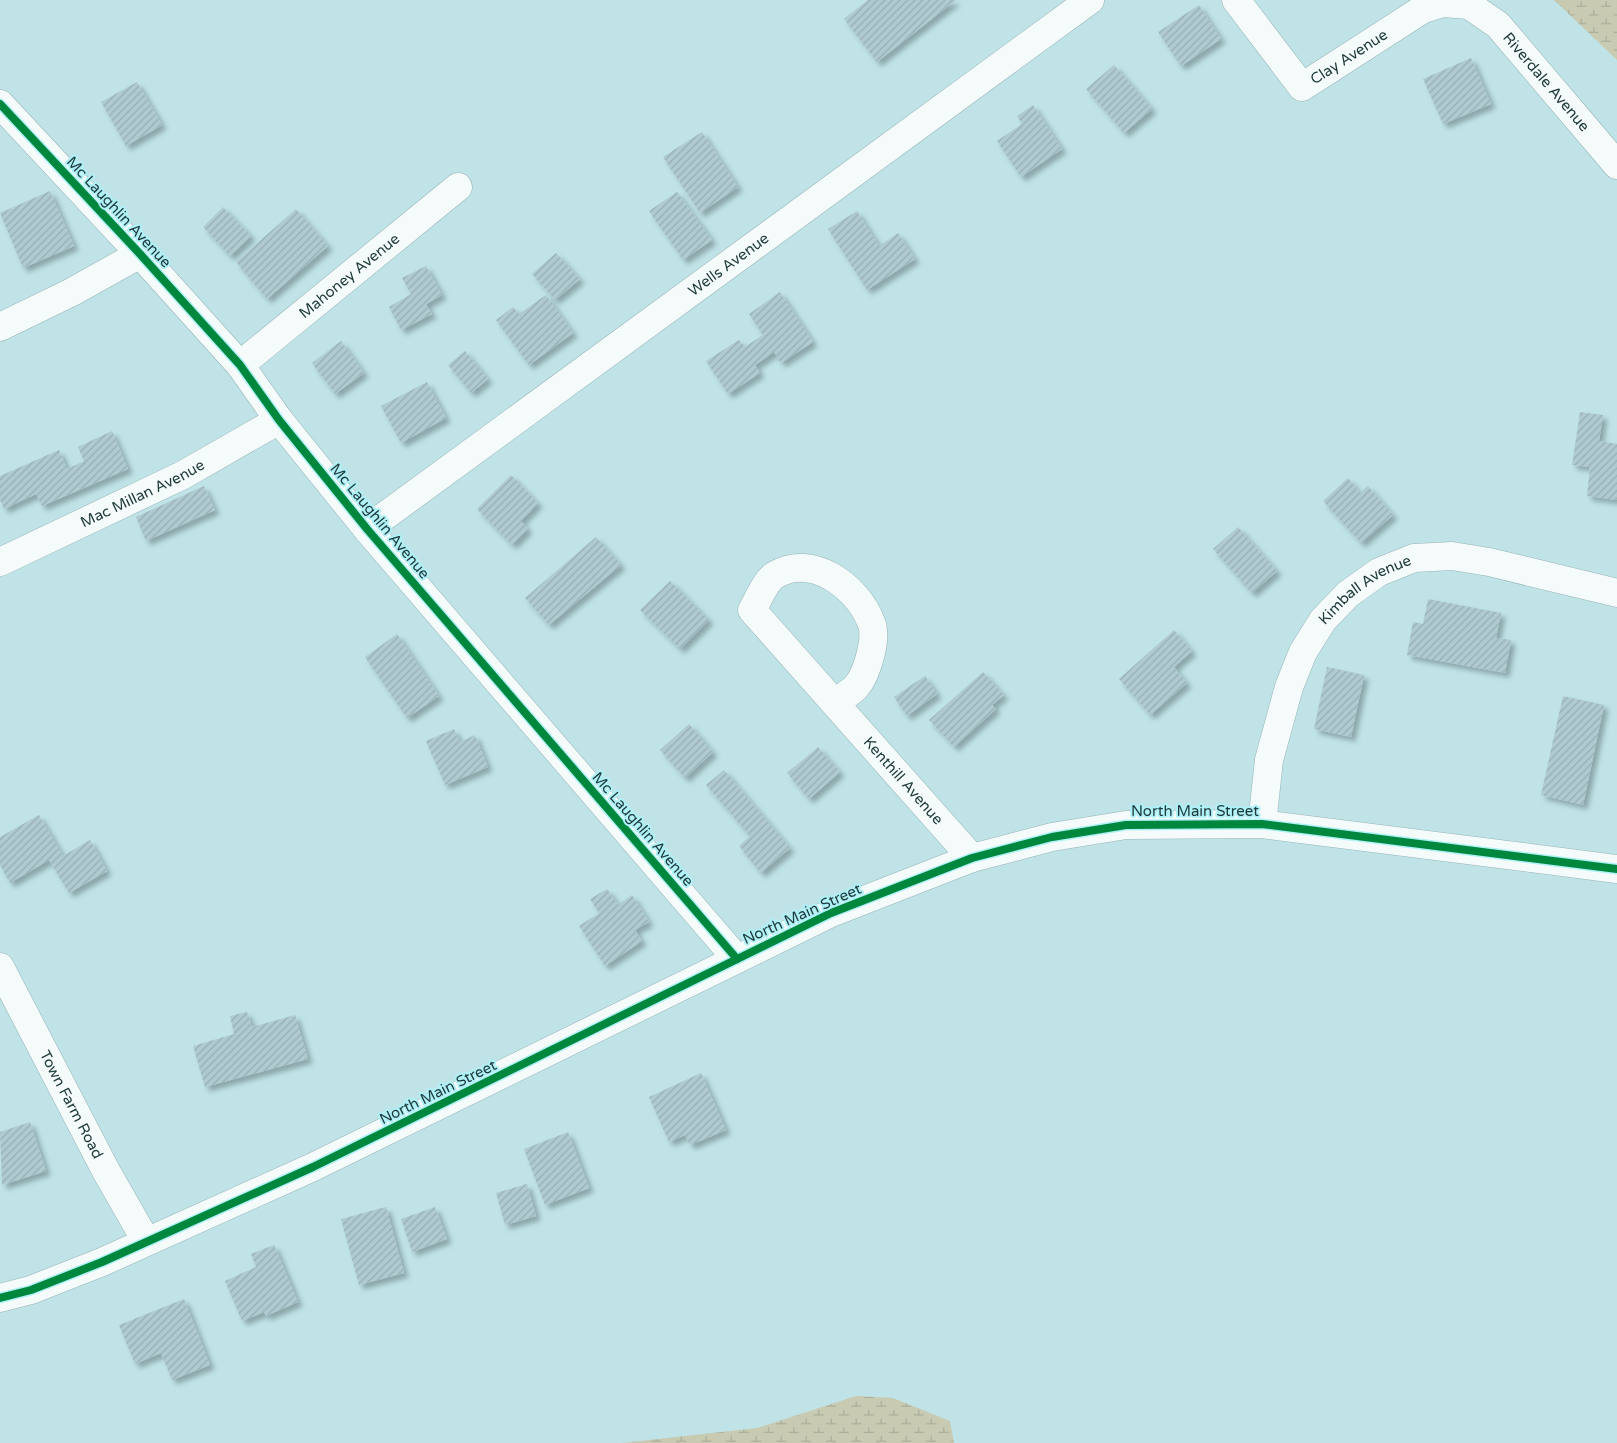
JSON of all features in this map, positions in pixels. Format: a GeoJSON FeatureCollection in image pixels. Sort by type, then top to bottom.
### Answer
{"type":"FeatureCollection","features":[{"type":"Feature","properties":{"kind":"street","name":"Wells Avenue"},"geometry":{"type":"LineString","coordinates":[[367,528],[1090,0]]}},
{"type":"Feature","properties":{"kind":"street","name":"Clay Avenue"},"geometry":{"type":"LineString","coordinates":[[1236,0],[1302,87],[1423,9],[1443,3],[1469,5]]}},
{"type":"Feature","properties":{"kind":"street","name":"Riverdale Avenue"},"geometry":{"type":"LineString","coordinates":[[1469,5],[1498,25],[1617,166]]}},
{"type":"Feature","properties":{"kind":"street","name":"Mc Laughlin Avenue"},"geometry":{"type":"LineString","coordinates":[[0,104],[140,254],[240,365],[279,420],[367,528],[737,958]]}},
{"type":"Feature","properties":{"kind":"street","name":"Mahoney Avenue"},"geometry":{"type":"LineString","coordinates":[[240,365],[458,187]]}},
{"type":"Feature","properties":{"kind":"street"},"geometry":{"type":"LineString","coordinates":[[0,327],[72,292],[140,254]]}},
{"type":"Feature","properties":{"kind":"street","name":"Mac Millan Avenue"},"geometry":{"type":"LineString","coordinates":[[0,562],[183,475],[279,420]]}},
{"type":"Feature","properties":{"kind":"street","name":"Kimball Avenue"},"geometry":{"type":"LineString","coordinates":[[1262,824],[1268,760],[1289,687],[1303,652],[1323,620],[1348,594],[1379,572],[1414,558],[1452,556],[1490,562],[1617,593]]}},
{"type":"Feature","properties":{"kind":"street","name":"Kenthill Avenue"},"geometry":{"type":"LineString","coordinates":[[835,703],[856,686],[866,670],[872,650],[872,623],[858,600],[840,582],[821,570],[794,567],[773,576],[752,610],[972,858]]}},
{"type":"Feature","properties":{"kind":"street","name":"North Main Street"},"geometry":{"type":"LineString","coordinates":[[0,1298],[31,1290],[102,1262],[313,1167],[831,913],[972,858],[1052,837],[1126,825],[1262,824],[1617,869]]}},
{"type":"Feature","properties":{"kind":"street","name":"Town Farm Road"},"geometry":{"type":"LineString","coordinates":[[0,967],[56,1070],[106,1171],[146,1242]]}},
{"type":"Feature","properties":{"kind":"green space"},"geometry":{"type":"Polygon","coordinates":[[[1554,0],[1617,0],[1617,60],[1554,0]]]}},
{"type":"Feature","properties":{"kind":"green space"},"geometry":{"type":"Polygon","coordinates":[[[856,1396],[893,1398],[950,1421],[954,1443],[622,1443],[757,1428],[856,1396]]]}},
{"type":"Feature","properties":{"kind":"building"},"geometry":{"type":"Polygon","coordinates":[[[868,0],[956,0],[877,62],[844,19],[868,0]]]}},
{"type":"Feature","properties":{"kind":"building"},"geometry":{"type":"Polygon","coordinates":[[[1199,5],[1221,39],[1181,66],[1158,32],[1199,5]]]}},
{"type":"Feature","properties":{"kind":"building"},"geometry":{"type":"Polygon","coordinates":[[[1471,58],[1491,104],[1443,124],[1423,79],[1471,58]]]}},
{"type":"Feature","properties":{"kind":"building"},"geometry":{"type":"Polygon","coordinates":[[[1114,65],[1152,109],[1124,133],[1086,89],[1114,65]]]}},
{"type":"Feature","properties":{"kind":"building"},"geometry":{"type":"Polygon","coordinates":[[[137,82],[162,125],[126,146],[101,102],[137,82]]]}},
{"type":"Feature","properties":{"kind":"building"},"geometry":{"type":"Polygon","coordinates":[[[1033,105],[1062,149],[1021,177],[997,141],[1022,124],[1017,116],[1033,105]]]}},
{"type":"Feature","properties":{"kind":"building"},"geometry":{"type":"Polygon","coordinates":[[[702,132],[738,187],[700,213],[663,157],[702,132]]]}},
{"type":"Feature","properties":{"kind":"building"},"geometry":{"type":"Polygon","coordinates":[[[50,191],[74,246],[23,268],[0,213],[50,191]]]}},
{"type":"Feature","properties":{"kind":"building"},"geometry":{"type":"Polygon","coordinates":[[[677,192],[712,240],[683,260],[649,211],[677,192]]]}},
{"type":"Feature","properties":{"kind":"building"},"geometry":{"type":"Polygon","coordinates":[[[223,207],[251,236],[230,256],[203,227],[223,207]]]}},
{"type":"Feature","properties":{"kind":"building"},"geometry":{"type":"Polygon","coordinates":[[[296,209],[328,246],[267,299],[236,262],[296,209]]]}},
{"type":"Feature","properties":{"kind":"building"},"geometry":{"type":"Polygon","coordinates":[[[857,211],[879,246],[898,233],[915,259],[867,290],[828,229],[857,211]]]}},
{"type":"Feature","properties":{"kind":"building"},"geometry":{"type":"Polygon","coordinates":[[[556,253],[580,279],[555,300],[532,274],[556,253]]]}},
{"type":"Feature","properties":{"kind":"building"},"geometry":{"type":"Polygon","coordinates":[[[426,266],[442,295],[426,304],[432,314],[401,330],[389,307],[411,294],[402,278],[426,266]]]}},
{"type":"Feature","properties":{"kind":"building"},"geometry":{"type":"Polygon","coordinates":[[[780,292],[813,342],[781,363],[774,352],[755,365],[760,373],[728,394],[706,361],[739,340],[745,347],[763,335],[749,314],[780,292]]]}},
{"type":"Feature","properties":{"kind":"building"},"geometry":{"type":"Polygon","coordinates":[[[546,295],[573,333],[529,365],[496,320],[513,307],[519,314],[546,295]]]}},
{"type":"Feature","properties":{"kind":"building"},"geometry":{"type":"Polygon","coordinates":[[[341,341],[364,373],[335,394],[312,363],[341,341]]]}},
{"type":"Feature","properties":{"kind":"building"},"geometry":{"type":"Polygon","coordinates":[[[465,351],[488,379],[471,393],[448,365],[465,351]]]}},
{"type":"Feature","properties":{"kind":"building"},"geometry":{"type":"Polygon","coordinates":[[[427,382],[446,418],[401,443],[381,406],[427,382]]]}},
{"type":"Feature","properties":{"kind":"building"},"geometry":{"type":"Polygon","coordinates":[[[1580,412],[1603,415],[1599,441],[1617,444],[1617,500],[1587,496],[1590,467],[1572,465],[1580,412]]]}},
{"type":"Feature","properties":{"kind":"building"},"geometry":{"type":"Polygon","coordinates":[[[112,431],[128,469],[42,506],[36,494],[4,509],[0,500],[0,476],[59,450],[67,469],[84,461],[78,447],[112,431]]]}},
{"type":"Feature","properties":{"kind":"building"},"geometry":{"type":"Polygon","coordinates":[[[511,475],[538,503],[521,521],[528,529],[512,545],[477,509],[511,475]]]}},
{"type":"Feature","properties":{"kind":"building"},"geometry":{"type":"Polygon","coordinates":[[[1348,478],[1360,493],[1368,486],[1393,515],[1361,543],[1323,501],[1348,478]]]}},
{"type":"Feature","properties":{"kind":"building"},"geometry":{"type":"Polygon","coordinates":[[[204,486],[215,510],[146,541],[136,517],[204,486]]]}},
{"type":"Feature","properties":{"kind":"building"},"geometry":{"type":"Polygon","coordinates":[[[1238,527],[1277,571],[1252,593],[1213,549],[1238,527]]]}},
{"type":"Feature","properties":{"kind":"building"},"geometry":{"type":"Polygon","coordinates":[[[596,537],[621,565],[549,625],[525,598],[596,537]]]}},
{"type":"Feature","properties":{"kind":"building"},"geometry":{"type":"Polygon","coordinates":[[[670,581],[709,620],[680,649],[640,610],[670,581]]]}},
{"type":"Feature","properties":{"kind":"building"},"geometry":{"type":"Polygon","coordinates":[[[1428,599],[1501,613],[1496,638],[1511,640],[1505,673],[1407,655],[1413,622],[1423,624],[1428,599]]]}},
{"type":"Feature","properties":{"kind":"building"},"geometry":{"type":"Polygon","coordinates":[[[1174,630],[1192,651],[1174,667],[1187,683],[1150,715],[1119,679],[1174,630]]]}},
{"type":"Feature","properties":{"kind":"building"},"geometry":{"type":"Polygon","coordinates":[[[397,634],[439,696],[407,718],[365,657],[397,634]]]}},
{"type":"Feature","properties":{"kind":"building"},"geometry":{"type":"Polygon","coordinates":[[[1327,667],[1364,675],[1351,737],[1314,729],[1327,667]]]}},
{"type":"Feature","properties":{"kind":"building"},"geometry":{"type":"Polygon","coordinates":[[[983,672],[1004,695],[992,705],[996,709],[954,747],[929,720],[983,672]]]}},
{"type":"Feature","properties":{"kind":"building"},"geometry":{"type":"Polygon","coordinates":[[[925,676],[937,694],[907,716],[894,697],[925,676]]]}},
{"type":"Feature","properties":{"kind":"building"},"geometry":{"type":"Polygon","coordinates":[[[1563,696],[1604,705],[1583,805],[1541,795],[1563,696]]]}},
{"type":"Feature","properties":{"kind":"building"},"geometry":{"type":"Polygon","coordinates":[[[689,724],[713,752],[685,778],[660,750],[689,724]]]}},
{"type":"Feature","properties":{"kind":"building"},"geometry":{"type":"Polygon","coordinates":[[[454,729],[460,742],[475,735],[488,767],[445,785],[426,741],[454,729]]]}},
{"type":"Feature","properties":{"kind":"building"},"geometry":{"type":"Polygon","coordinates":[[[818,747],[840,772],[809,799],[787,773],[818,747]]]}},
{"type":"Feature","properties":{"kind":"building"},"geometry":{"type":"Polygon","coordinates":[[[724,770],[790,848],[761,873],[739,846],[750,836],[706,785],[724,770]]]}},
{"type":"Feature","properties":{"kind":"building"},"geometry":{"type":"Polygon","coordinates":[[[39,815],[63,856],[90,840],[107,871],[69,893],[49,860],[10,883],[0,865],[0,837],[39,815]]]}},
{"type":"Feature","properties":{"kind":"building"},"geometry":{"type":"Polygon","coordinates":[[[607,889],[618,905],[632,895],[649,922],[635,930],[642,941],[605,966],[579,926],[599,913],[590,899],[607,889]]]}},
{"type":"Feature","properties":{"kind":"building"},"geometry":{"type":"Polygon","coordinates":[[[247,1012],[252,1027],[295,1015],[308,1059],[205,1087],[193,1046],[234,1034],[230,1016],[247,1012]]]}},
{"type":"Feature","properties":{"kind":"building"},"geometry":{"type":"Polygon","coordinates":[[[701,1073],[726,1130],[690,1145],[685,1135],[669,1142],[649,1097],[701,1073]]]}},
{"type":"Feature","properties":{"kind":"building"},"geometry":{"type":"Polygon","coordinates":[[[30,1122],[46,1171],[2,1185],[0,1132],[30,1122]]]}},
{"type":"Feature","properties":{"kind":"building"},"geometry":{"type":"Polygon","coordinates":[[[568,1132],[589,1188],[545,1205],[524,1149],[568,1132]]]}},
{"type":"Feature","properties":{"kind":"building"},"geometry":{"type":"Polygon","coordinates":[[[527,1184],[536,1216],[505,1225],[496,1193],[527,1184]]]}},
{"type":"Feature","properties":{"kind":"building"},"geometry":{"type":"Polygon","coordinates":[[[386,1207],[404,1273],[359,1285],[341,1219],[386,1207]]]}},
{"type":"Feature","properties":{"kind":"building"},"geometry":{"type":"Polygon","coordinates":[[[435,1207],[447,1239],[412,1252],[401,1219],[435,1207]]]}},
{"type":"Feature","properties":{"kind":"building"},"geometry":{"type":"Polygon","coordinates":[[[274,1245],[298,1302],[266,1316],[264,1312],[242,1321],[225,1281],[256,1267],[251,1254],[274,1245]]]}},
{"type":"Feature","properties":{"kind":"building"},"geometry":{"type":"Polygon","coordinates":[[[184,1299],[210,1365],[172,1380],[161,1353],[135,1364],[119,1325],[184,1299]]]}},
{"type":"Feature","properties":{"kind":"cycle path"},"geometry":{"type":"LineString","coordinates":[[0,104],[140,254],[240,365],[279,420],[367,529],[737,959]]}},
{"type":"Feature","properties":{"kind":"cycle path"},"geometry":{"type":"LineString","coordinates":[[0,1298],[31,1290],[102,1262],[313,1167],[831,913],[972,858],[1052,837],[1126,825],[1262,824],[1617,869]]}}]}
